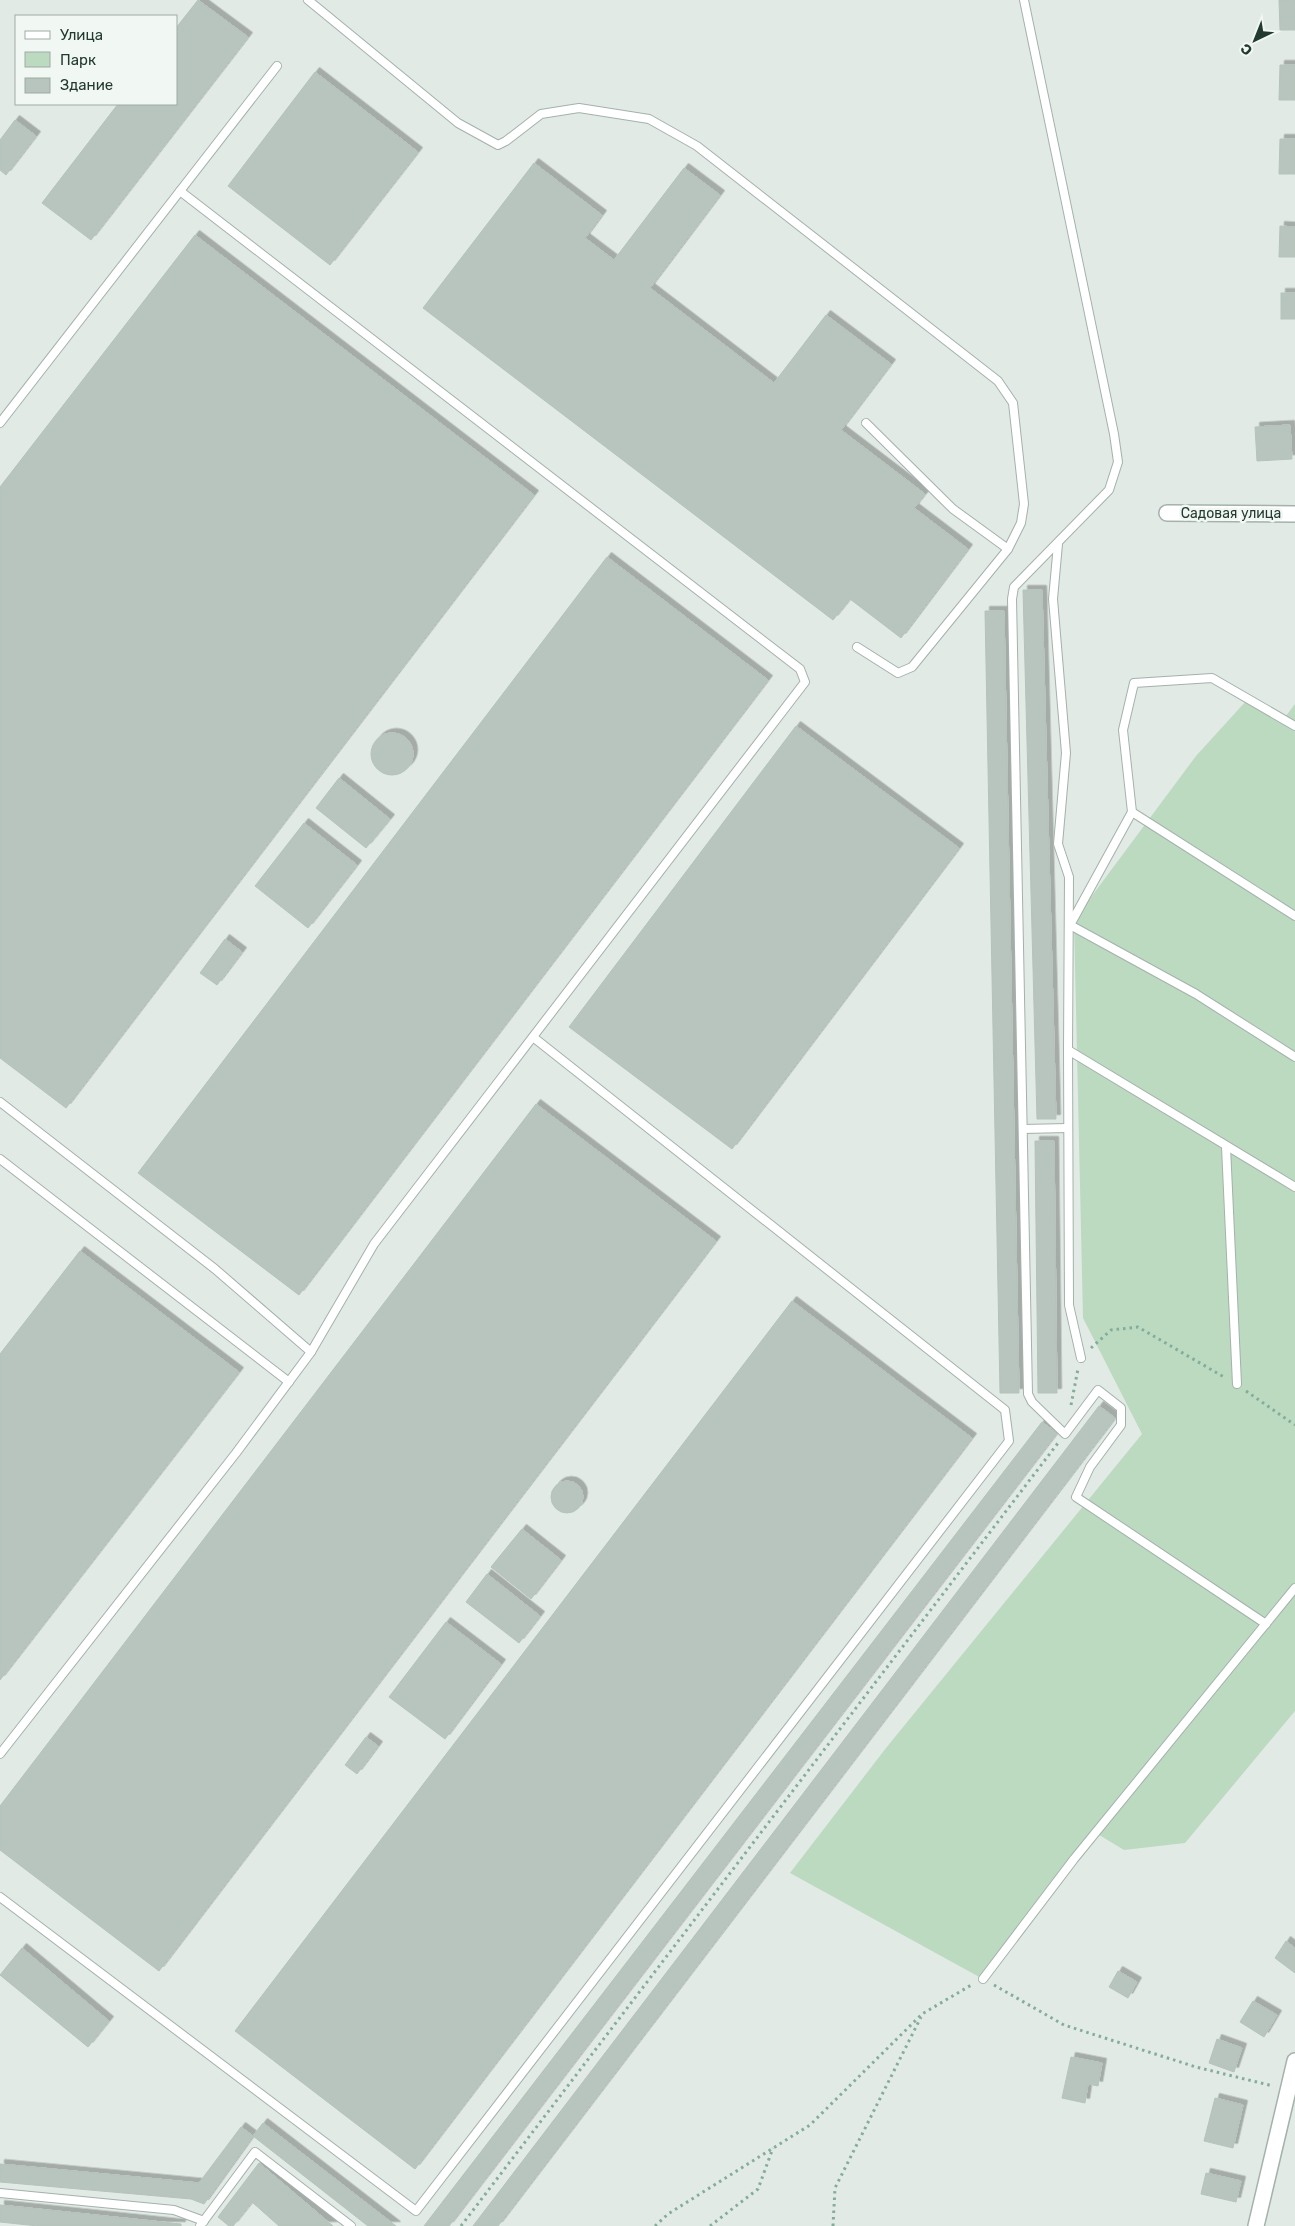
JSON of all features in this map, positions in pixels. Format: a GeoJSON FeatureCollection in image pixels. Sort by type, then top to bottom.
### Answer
{"type":"FeatureCollection","features":[{"type":"Feature","properties":{"kind":"street","name":"Садовая улица"},"geometry":{"type":"LineString","coordinates":[[1167,513],[1295,514]]}},
{"type":"Feature","properties":{"kind":"street"},"geometry":{"type":"LineString","coordinates":[[1256,2226],[1295,2061]]}},
{"type":"Feature","properties":{"kind":"lane"},"geometry":{"type":"LineString","coordinates":[[308,0],[458,123],[498,145],[541,114],[579,108],[649,119],[689,141],[998,381],[1012,403],[1024,504],[1020,522],[1008,549],[912,667],[898,673],[857,647]]}},
{"type":"Feature","properties":{"kind":"lane"},"geometry":{"type":"LineString","coordinates":[[1024,0],[1114,434],[1118,462],[1109,490],[1014,587],[1012,599],[1028,1394],[1032,1402],[1065,1434],[1098,1390],[1121,1408],[1121,1425],[1090,1466],[1076,1497],[1266,1624]]}},
{"type":"Feature","properties":{"kind":"lane"},"geometry":{"type":"LineString","coordinates":[[0,423],[277,66]]}},
{"type":"Feature","properties":{"kind":"lane"},"geometry":{"type":"LineString","coordinates":[[0,1754],[236,1453],[311,1352],[374,1244],[805,682],[800,669],[180,191]]}},
{"type":"Feature","properties":{"kind":"lane"},"geometry":{"type":"LineString","coordinates":[[866,423],[954,509],[1008,549]]}},
{"type":"Feature","properties":{"kind":"lane"},"geometry":{"type":"LineString","coordinates":[[1058,544],[1053,599],[1066,753],[1058,844],[1069,877],[1070,925],[1068,1050],[1070,1305],[1081,1358]]}},
{"type":"Feature","properties":{"kind":"lane"},"geometry":{"type":"LineString","coordinates":[[1070,925],[1132,812],[1123,730],[1134,683],[1212,678],[1295,726]]}},
{"type":"Feature","properties":{"kind":"lane"},"geometry":{"type":"LineString","coordinates":[[1132,812],[1295,916]]}},
{"type":"Feature","properties":{"kind":"lane"},"geometry":{"type":"LineString","coordinates":[[1070,925],[1196,994],[1295,1057]]}},
{"type":"Feature","properties":{"kind":"lane"},"geometry":{"type":"LineString","coordinates":[[0,1897],[416,2211],[1009,1441],[1005,1410],[533,1037]]}},
{"type":"Feature","properties":{"kind":"lane"},"geometry":{"type":"LineString","coordinates":[[1068,1050],[1295,1187]]}},
{"type":"Feature","properties":{"kind":"lane"},"geometry":{"type":"LineString","coordinates":[[0,1102],[215,1268],[311,1352]]}},
{"type":"Feature","properties":{"kind":"lane"},"geometry":{"type":"LineString","coordinates":[[1023,1129],[1068,1128]]}},
{"type":"Feature","properties":{"kind":"lane"},"geometry":{"type":"LineString","coordinates":[[1226,1147],[1237,1384]]}},
{"type":"Feature","properties":{"kind":"lane"},"geometry":{"type":"LineString","coordinates":[[0,1160],[289,1382]]}},
{"type":"Feature","properties":{"kind":"lane"},"geometry":{"type":"LineString","coordinates":[[983,1979],[1074,1859],[1295,1588]]}},
{"type":"Feature","properties":{"kind":"lane"},"geometry":{"type":"LineString","coordinates":[[0,2193],[174,2210],[202,2223],[255,2152],[351,2226]]}},
{"type":"Feature","properties":{"kind":"path"},"geometry":{"type":"LineString","coordinates":[[461,2226],[1065,1434],[1081,1358],[1111,1330],[1138,1327],[1237,1384],[1295,1425]]}},
{"type":"Feature","properties":{"kind":"path"},"geometry":{"type":"LineString","coordinates":[[655,2226],[668,2214],[810,2125],[922,2014],[983,1979],[1064,2025],[1196,2067],[1288,2089]]}},
{"type":"Feature","properties":{"kind":"path"},"geometry":{"type":"LineString","coordinates":[[833,2226],[835,2188],[922,2014]]}},
{"type":"Feature","properties":{"kind":"path"},"geometry":{"type":"LineString","coordinates":[[710,2226],[758,2189],[774,2147]]}},
{"type":"Feature","properties":{"kind":"green space"},"geometry":{"type":"Polygon","coordinates":[[[1247,700],[1285,717],[1295,704],[1295,1711],[1185,1843],[1124,1850],[1096,1833],[983,1979],[790,1873],[886,1748],[1142,1434],[1083,1318],[1074,920],[1196,756],[1247,700]]]}},
{"type":"Feature","properties":{"kind":"building"},"geometry":{"type":"Polygon","coordinates":[[[198,0],[248,37],[91,240],[42,203],[117,105],[178,105],[178,25],[198,0]]]}},
{"type":"Feature","properties":{"kind":"building"},"geometry":{"type":"Polygon","coordinates":[[[1279,0],[1295,0],[1295,30],[1280,30],[1279,0]]]}},
{"type":"Feature","properties":{"kind":"building"},"geometry":{"type":"Polygon","coordinates":[[[1280,65],[1295,65],[1295,100],[1279,100],[1280,65]]]}},
{"type":"Feature","properties":{"kind":"building"},"geometry":{"type":"Polygon","coordinates":[[[315,72],[418,152],[330,265],[228,186],[315,72]]]}},
{"type":"Feature","properties":{"kind":"building"},"geometry":{"type":"Polygon","coordinates":[[[15,120],[36,136],[6,175],[0,170],[0,140],[15,120]]]}},
{"type":"Feature","properties":{"kind":"building"},"geometry":{"type":"Polygon","coordinates":[[[1280,139],[1295,139],[1295,174],[1279,174],[1280,139]]]}},
{"type":"Feature","properties":{"kind":"building"},"geometry":{"type":"Polygon","coordinates":[[[534,163],[602,215],[585,238],[614,260],[684,168],[720,195],[650,288],[774,383],[826,315],[891,364],[841,430],[925,494],[914,508],[968,549],[901,638],[850,599],[833,620],[423,308],[534,163]]]}},
{"type":"Feature","properties":{"kind":"building"},"geometry":{"type":"Polygon","coordinates":[[[1280,226],[1295,227],[1295,257],[1279,257],[1280,226]]]}},
{"type":"Feature","properties":{"kind":"building"},"geometry":{"type":"Polygon","coordinates":[[[195,235],[534,495],[66,1108],[0,1058],[0,487],[195,235]]]}},
{"type":"Feature","properties":{"kind":"building"},"geometry":{"type":"Polygon","coordinates":[[[1281,293],[1295,293],[1295,319],[1281,319],[1281,293]]]}},
{"type":"Feature","properties":{"kind":"building"},"geometry":{"type":"Polygon","coordinates":[[[1290,425],[1292,459],[1257,461],[1255,427],[1290,425]]]}},
{"type":"Feature","properties":{"kind":"building"},"geometry":{"type":"Polygon","coordinates":[[[607,557],[768,680],[299,1295],[138,1173],[607,557]]]}},
{"type":"Feature","properties":{"kind":"building"},"geometry":{"type":"Polygon","coordinates":[[[1023,590],[1042,590],[1056,1119],[1037,1119],[1023,590]]]}},
{"type":"Feature","properties":{"kind":"building"},"geometry":{"type":"Polygon","coordinates":[[[985,611],[1004,611],[1019,1393],[1000,1393],[985,611]]]}},
{"type":"Feature","properties":{"kind":"building"},"geometry":{"type":"Polygon","coordinates":[[[796,726],[959,848],[732,1149],[569,1027],[796,726]]]}},
{"type":"Feature","properties":{"kind":"building"},"geometry":{"type":"Polygon","coordinates":[[[396,733],[404,736],[410,742],[413,754],[410,766],[404,772],[388,775],[380,772],[374,766],[371,750],[374,742],[380,736],[396,733]]]}},
{"type":"Feature","properties":{"kind":"building"},"geometry":{"type":"Polygon","coordinates":[[[339,778],[390,819],[366,848],[316,808],[339,778]]]}},
{"type":"Feature","properties":{"kind":"building"},"geometry":{"type":"Polygon","coordinates":[[[304,823],[357,865],[308,928],[255,886],[304,823]]]}},
{"type":"Feature","properties":{"kind":"building"},"geometry":{"type":"Polygon","coordinates":[[[225,939],[242,952],[217,985],[200,973],[225,939]]]}},
{"type":"Feature","properties":{"kind":"building"},"geometry":{"type":"Polygon","coordinates":[[[536,1104],[716,1241],[159,1971],[0,1850],[0,1806],[536,1104]]]}},
{"type":"Feature","properties":{"kind":"building"},"geometry":{"type":"Polygon","coordinates":[[[1035,1141],[1054,1141],[1057,1393],[1038,1393],[1035,1141]]]}},
{"type":"Feature","properties":{"kind":"building"},"geometry":{"type":"Polygon","coordinates":[[[80,1251],[239,1372],[0,1680],[0,1354],[80,1251]]]}},
{"type":"Feature","properties":{"kind":"building"},"geometry":{"type":"Polygon","coordinates":[[[792,1301],[972,1438],[415,2169],[235,2031],[792,1301]]]}},
{"type":"Feature","properties":{"kind":"building"},"geometry":{"type":"Polygon","coordinates":[[[1099,1406],[1115,1418],[498,2226],[473,2226],[1099,1406]]]}},
{"type":"Feature","properties":{"kind":"building"},"geometry":{"type":"Polygon","coordinates":[[[1042,1422],[1057,1433],[449,2226],[424,2226],[1042,1422]]]}},
{"type":"Feature","properties":{"kind":"building"},"geometry":{"type":"Polygon","coordinates":[[[567,1481],[573,1482],[578,1486],[582,1491],[582,1503],[578,1508],[573,1512],[567,1513],[561,1512],[556,1508],[552,1503],[551,1497],[552,1491],[556,1486],[561,1482],[567,1481]]]}},
{"type":"Feature","properties":{"kind":"building"},"geometry":{"type":"Polygon","coordinates":[[[522,1529],[561,1560],[531,1599],[491,1567],[522,1529]]]}},
{"type":"Feature","properties":{"kind":"building"},"geometry":{"type":"Polygon","coordinates":[[[487,1574],[540,1616],[519,1643],[466,1602],[487,1574]]]}},
{"type":"Feature","properties":{"kind":"building"},"geometry":{"type":"Polygon","coordinates":[[[446,1622],[501,1664],[445,1739],[389,1697],[446,1622]]]}},
{"type":"Feature","properties":{"kind":"building"},"geometry":{"type":"Polygon","coordinates":[[[366,1737],[378,1746],[357,1774],[345,1765],[366,1737]]]}},
{"type":"Feature","properties":{"kind":"building"},"geometry":{"type":"Polygon","coordinates":[[[1286,1941],[1295,1948],[1295,1973],[1275,1958],[1286,1941]]]}},
{"type":"Feature","properties":{"kind":"building"},"geometry":{"type":"Polygon","coordinates":[[[22,1948],[109,2021],[88,2047],[0,1975],[22,1948]]]}},
{"type":"Feature","properties":{"kind":"building"},"geometry":{"type":"Polygon","coordinates":[[[1118,1971],[1137,1982],[1128,1998],[1109,1987],[1118,1971]]]}},
{"type":"Feature","properties":{"kind":"building"},"geometry":{"type":"Polygon","coordinates":[[[1253,2001],[1277,2015],[1264,2037],[1240,2022],[1253,2001]]]}},
{"type":"Feature","properties":{"kind":"building"},"geometry":{"type":"Polygon","coordinates":[[[1217,2039],[1242,2048],[1234,2072],[1209,2063],[1217,2039]]]}},
{"type":"Feature","properties":{"kind":"building"},"geometry":{"type":"Polygon","coordinates":[[[1071,2057],[1102,2063],[1098,2086],[1088,2084],[1085,2103],[1062,2098],[1071,2057]]]}},
{"type":"Feature","properties":{"kind":"building"},"geometry":{"type":"Polygon","coordinates":[[[1215,2098],[1243,2105],[1233,2148],[1204,2141],[1215,2098]]]}},
{"type":"Feature","properties":{"kind":"building"},"geometry":{"type":"Polygon","coordinates":[[[263,2123],[396,2226],[368,2226],[253,2136],[263,2123]]]}},
{"type":"Feature","properties":{"kind":"building"},"geometry":{"type":"Polygon","coordinates":[[[241,2127],[253,2136],[204,2204],[191,2199],[0,2182],[0,2164],[199,2183],[241,2127]]]}},
{"type":"Feature","properties":{"kind":"building"},"geometry":{"type":"Polygon","coordinates":[[[259,2163],[333,2226],[279,2226],[252,2202],[233,2226],[229,2226],[218,2217],[259,2163]]]}},
{"type":"Feature","properties":{"kind":"building"},"geometry":{"type":"Polygon","coordinates":[[[1206,2173],[1241,2181],[1236,2202],[1201,2194],[1206,2173]]]}},
{"type":"Feature","properties":{"kind":"building"},"geometry":{"type":"Polygon","coordinates":[[[0,2205],[181,2224],[181,2226],[38,2226],[0,2222],[0,2205]]]}}]}
